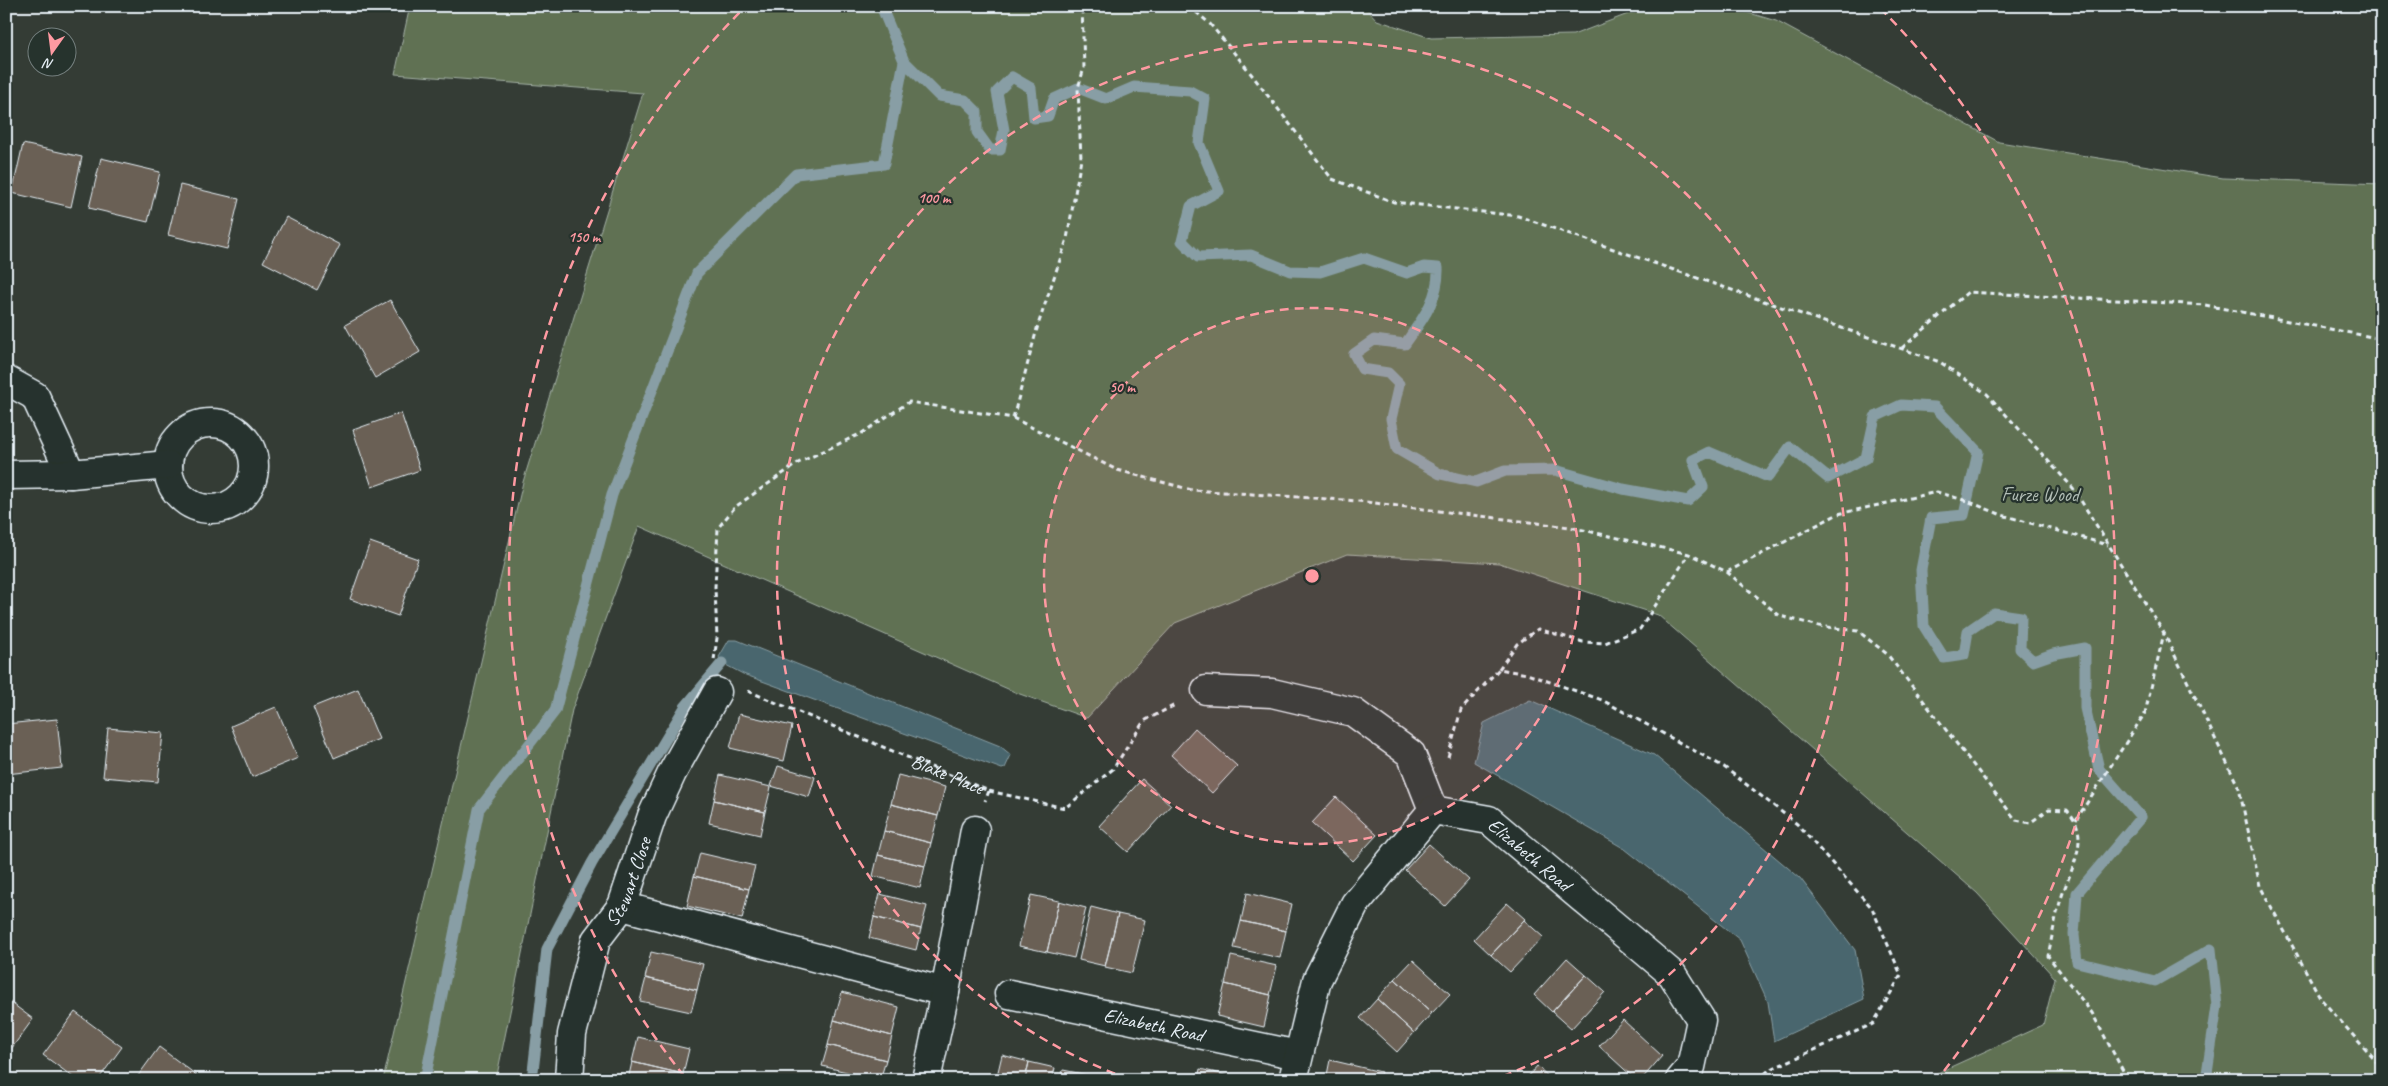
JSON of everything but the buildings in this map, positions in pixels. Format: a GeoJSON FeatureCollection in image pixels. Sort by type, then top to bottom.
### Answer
{"type":"FeatureCollection","features":[{"type":"Feature","properties":{"kind":"street"},"geometry":{"type":"LineString","coordinates":[[6,380],[35,396],[71,474]]}},
{"type":"Feature","properties":{"kind":"street"},"geometry":{"type":"LineString","coordinates":[[6,475],[71,474],[168,464]]}},
{"type":"Feature","properties":{"kind":"street"},"geometry":{"type":"LineString","coordinates":[[1206,690],[1272,693],[1353,712],[1411,754],[1433,810]]}},
{"type":"Feature","properties":{"kind":"street","name":"Stewart Close"},"geometry":{"type":"LineString","coordinates":[[569,1080],[572,1034],[596,940],[622,906],[652,816],[672,773],[717,692]]}},
{"type":"Feature","properties":{"kind":"street","name":"Elizabeth Road"},"geometry":{"type":"LineString","coordinates":[[1009,994],[1296,1067],[1317,980],[1355,904],[1433,810],[1489,820],[1672,974],[1701,1020],[1692,1067],[1680,1080]]}},
{"type":"Feature","properties":{"kind":"street","name":"Blake Place"},"geometry":{"type":"LineString","coordinates":[[926,1080],[975,830]]}},
{"type":"Feature","properties":{"kind":"street"},"geometry":{"type":"LineString","coordinates":[[622,906],[944,992]]}},
{"type":"Feature","properties":{"kind":"path"},"geometry":{"type":"LineString","coordinates":[[1013,418],[1038,326],[1067,239],[1081,159],[1078,88],[1084,68],[1082,6]]}},
{"type":"Feature","properties":{"kind":"path"},"geometry":{"type":"LineString","coordinates":[[1189,6],[1210,24],[1245,66],[1332,179],[1394,202],[1518,216],[1940,362],[1987,394],[2072,488],[2164,633],[2239,788],[2260,886],[2321,999],[2382,1068]]}},
{"type":"Feature","properties":{"kind":"path"},"geometry":{"type":"LineString","coordinates":[[1902,349],[1968,292],[2205,305],[2382,339]]}},
{"type":"Feature","properties":{"kind":"path"},"geometry":{"type":"LineString","coordinates":[[717,692],[712,675],[717,638],[715,587],[718,528],[735,507],[798,463],[862,433],[910,402],[1013,418],[1117,470],[1192,490],[1358,501],[1570,527],[1689,554],[1727,572],[1780,616],[1819,626],[1858,630],[1887,654],[2016,820],[2030,823],[2049,809],[2067,810],[2076,820],[2079,847],[2060,900],[2048,956],[2092,1013],[2128,1080]]}},
{"type":"Feature","properties":{"kind":"path"},"geometry":{"type":"LineString","coordinates":[[1727,572],[1838,514],[1936,492],[1967,501],[2002,516],[2109,545]]}},
{"type":"Feature","properties":{"kind":"path"},"geometry":{"type":"LineString","coordinates":[[1433,810],[1461,710],[1499,669],[1518,644],[1538,629],[1583,642],[1605,643],[1640,629],[1689,554]]}},
{"type":"Feature","properties":{"kind":"path"},"geometry":{"type":"LineString","coordinates":[[2076,820],[2112,768],[2145,713],[2164,633]]}},
{"type":"Feature","properties":{"kind":"path"},"geometry":{"type":"LineString","coordinates":[[1499,669],[1526,674],[1602,700],[1724,767],[1797,824],[1872,908],[1901,975],[1873,1024],[1769,1070],[1758,1080]]}},
{"type":"Feature","properties":{"kind":"path","name":"Blake Place"},"geometry":{"type":"LineString","coordinates":[[717,692],[740,688],[989,791],[975,830]]}},
{"type":"Feature","properties":{"kind":"path"},"geometry":{"type":"LineString","coordinates":[[989,791],[1065,808],[1113,769],[1144,721],[1206,690]]}},
{"type":"Feature","properties":{"kind":"green space","name":"Furze Wood"},"geometry":{"type":"Polygon","coordinates":[[[410,6],[1364,6],[1377,20],[1431,38],[1573,35],[1649,6],[1726,6],[1776,21],[1999,142],[2223,178],[2382,184],[2382,1080],[1922,1080],[2043,1025],[2055,978],[1977,893],[1658,615],[1499,563],[1347,554],[1175,623],[1087,718],[1017,693],[639,526],[572,710],[496,1080],[383,1080],[523,482],[643,93],[395,74],[410,6]]]}},
{"type":"Feature","properties":{"kind":"water"},"geometry":{"type":"Polygon","coordinates":[[[729,640],[737,640],[1000,746],[1011,755],[1005,768],[1002,769],[743,674],[722,663],[719,657],[729,640]]]}},
{"type":"Feature","properties":{"kind":"water"},"geometry":{"type":"Polygon","coordinates":[[[1530,700],[1654,755],[1800,878],[1855,950],[1864,999],[1774,1041],[1768,1002],[1740,940],[1625,849],[1474,762],[1484,723],[1530,700]]]}},
{"type":"Feature","properties":{"kind":"waterway"},"geometry":{"type":"LineString","coordinates":[[881,6],[904,61],[939,96],[965,100],[977,112],[977,132],[990,150],[1000,150],[1004,130],[997,92],[1012,77],[1031,88],[1034,118],[1048,116],[1054,99],[1078,88],[1106,99],[1134,87],[1190,91],[1205,99],[1199,143],[1219,191],[1191,206],[1182,241],[1198,257],[1251,255],[1290,271],[1320,272],[1364,258],[1407,273],[1424,267],[1438,268],[1436,290],[1428,309],[1405,344],[1374,340],[1354,354],[1362,369],[1388,373],[1399,384],[1391,419],[1397,449],[1440,474],[1476,482],[1505,471],[1555,470],[1623,489],[1688,501],[1703,487],[1693,460],[1709,452],[1768,477],[1790,447],[1828,478],[1866,458],[1875,417],[1901,405],[1935,407],[1978,452],[1964,515],[1931,518],[1921,570],[1924,626],[1944,658],[1964,655],[1968,631],[1994,613],[2021,617],[2020,649],[2033,661],[2053,654],[2085,648],[2085,708],[2099,769],[2141,817],[2077,893],[2074,935],[2077,962],[2155,981],[2211,949],[2217,1006],[2206,1080]]}},
{"type":"Feature","properties":{"kind":"waterway"},"geometry":{"type":"LineString","coordinates":[[425,1080],[479,809],[555,711],[612,495],[697,273],[796,174],[884,164],[904,61]]}},
{"type":"Feature","properties":{"kind":"waterway"},"geometry":{"type":"LineString","coordinates":[[532,1080],[547,949],[592,863],[685,707],[722,663]]}}]}
